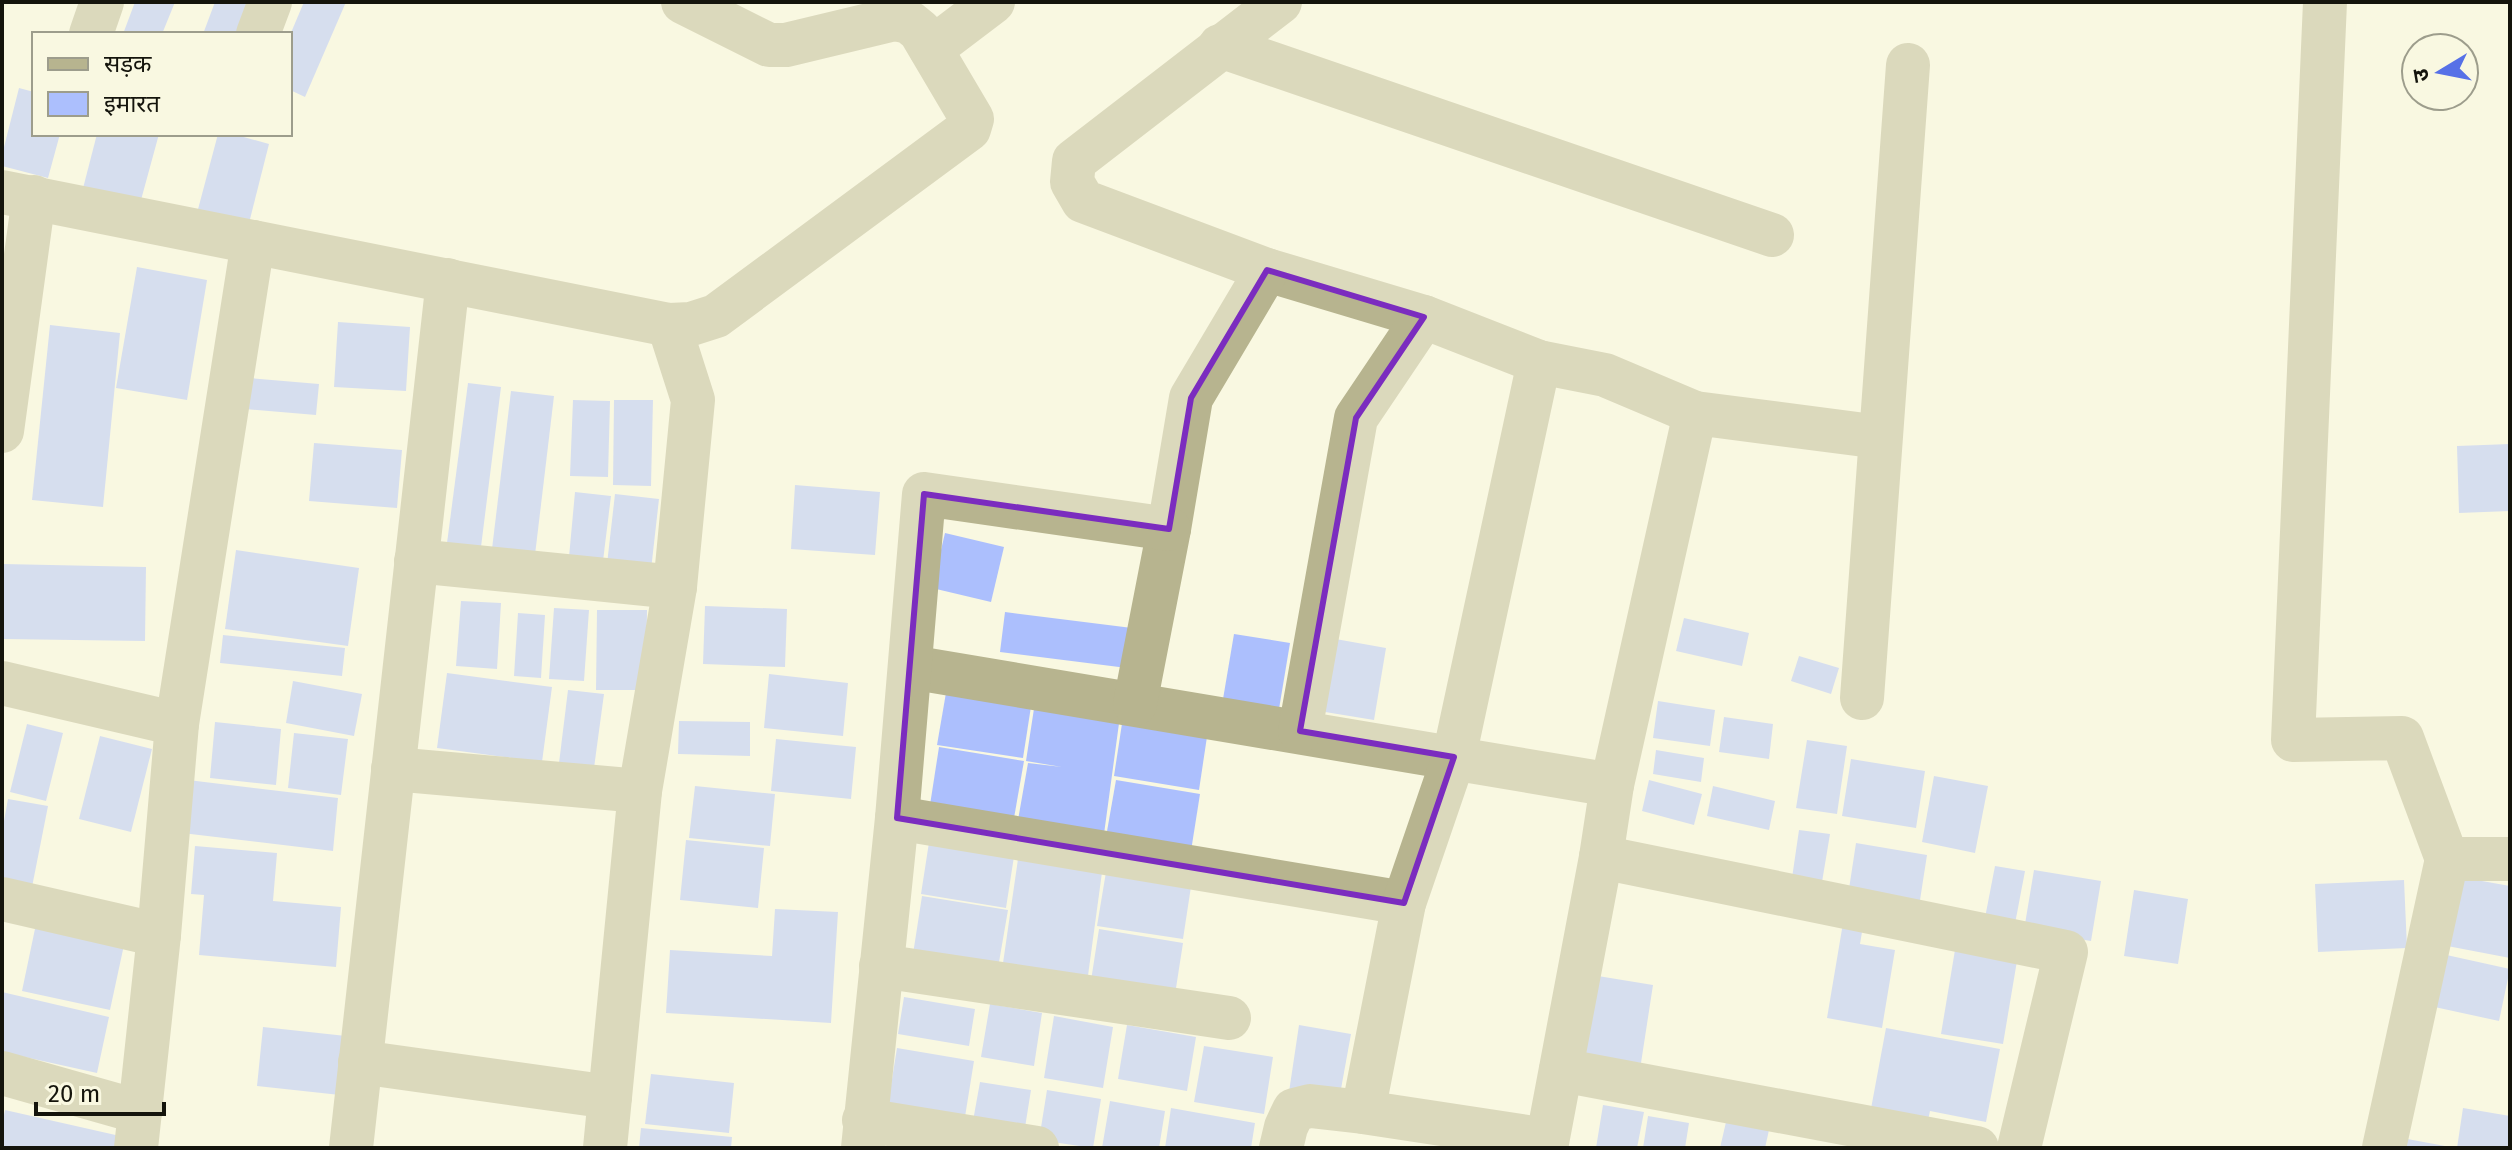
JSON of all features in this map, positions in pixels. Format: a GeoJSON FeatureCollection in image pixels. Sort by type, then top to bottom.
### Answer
{"type":"FeatureCollection","features":[{"type":"Feature","properties":{"kind":"street"},"geometry":{"type":"LineString","coordinates":[[92,32],[102,2]]}},
{"type":"Feature","properties":{"kind":"street"},"geometry":{"type":"LineString","coordinates":[[259,32],[270,2]]}},
{"type":"Feature","properties":{"kind":"street"},"geometry":{"type":"LineString","coordinates":[[683,2],[769,45],[786,45],[894,19],[922,24],[993,2]]}},
{"type":"Feature","properties":{"kind":"street"},"geometry":{"type":"LineString","coordinates":[[1280,2],[1074,161],[1072,182],[1083,201],[1267,270],[1424,317],[1539,362],[1605,375],[1695,413],[1880,437]]}},
{"type":"Feature","properties":{"kind":"street"},"geometry":{"type":"LineString","coordinates":[[2325,2],[2293,740],[2402,738],[2447,859],[2384,1148]]}},
{"type":"Feature","properties":{"kind":"street"},"geometry":{"type":"LineString","coordinates":[[2,431],[18,195],[669,325],[691,324],[716,316],[969,129],[972,119],[922,24]]}},
{"type":"Feature","properties":{"kind":"street"},"geometry":{"type":"LineString","coordinates":[[1220,46],[1772,235]]}},
{"type":"Feature","properties":{"kind":"street"},"geometry":{"type":"LineString","coordinates":[[1862,698],[1908,65]]}},
{"type":"Feature","properties":{"kind":"street"},"geometry":{"type":"LineString","coordinates":[[2,1073],[138,1130],[177,724],[253,242]]}},
{"type":"Feature","properties":{"kind":"street"},"geometry":{"type":"LineString","coordinates":[[1135,704],[1191,398],[1267,270]]}},
{"type":"Feature","properties":{"kind":"street"},"geometry":{"type":"LineString","coordinates":[[351,1148],[448,280]]}},
{"type":"Feature","properties":{"kind":"street"},"geometry":{"type":"LineString","coordinates":[[1300,731],[1356,418],[1424,317]]}},
{"type":"Feature","properties":{"kind":"street"},"geometry":{"type":"LineString","coordinates":[[605,1148],[640,791],[675,587],[693,400],[669,325]]}},
{"type":"Feature","properties":{"kind":"street"},"geometry":{"type":"LineString","coordinates":[[1363,1112],[1404,903],[1454,757],[1539,362]]}},
{"type":"Feature","properties":{"kind":"street"},"geometry":{"type":"LineString","coordinates":[[1281,1148],[1294,1110],[1310,1106],[1363,1112],[1547,1144],[1612,785],[1695,413]]}},
{"type":"Feature","properties":{"kind":"street"},"geometry":{"type":"LineString","coordinates":[[1037,1148],[863,1134],[897,818],[924,494],[1169,529]]}},
{"type":"Feature","properties":{"kind":"street"},"geometry":{"type":"LineString","coordinates":[[416,561],[675,587]]}},
{"type":"Feature","properties":{"kind":"street"},"geometry":{"type":"LineString","coordinates":[[910,667],[1612,785]]}},
{"type":"Feature","properties":{"kind":"street"},"geometry":{"type":"LineString","coordinates":[[2,683],[177,724]]}},
{"type":"Feature","properties":{"kind":"street"},"geometry":{"type":"LineString","coordinates":[[393,769],[640,791]]}},
{"type":"Feature","properties":{"kind":"street"},"geometry":{"type":"LineString","coordinates":[[897,818],[1404,903]]}},
{"type":"Feature","properties":{"kind":"street"},"geometry":{"type":"LineString","coordinates":[[1601,857],[2066,952],[2019,1148]]}},
{"type":"Feature","properties":{"kind":"street"},"geometry":{"type":"LineString","coordinates":[[2447,859],[2510,859]]}},
{"type":"Feature","properties":{"kind":"street"},"geometry":{"type":"LineString","coordinates":[[2,899],[159,935]]}},
{"type":"Feature","properties":{"kind":"street"},"geometry":{"type":"LineString","coordinates":[[881,966],[1229,1018]]}},
{"type":"Feature","properties":{"kind":"street"},"geometry":{"type":"LineString","coordinates":[[360,1062],[610,1097]]}},
{"type":"Feature","properties":{"kind":"street"},"geometry":{"type":"LineString","coordinates":[[1561,1070],[1789,1131],[1977,1148]]}},
{"type":"Feature","properties":{"kind":"highlighted area"},"geometry":{"type":"Polygon","coordinates":[[[1267,270],[1424,317],[1356,418],[1300,731],[1454,757],[1404,903],[897,818],[924,494],[1169,529],[1191,398],[1267,270]]]}},
{"type":"Feature","properties":{"kind":"building"},"geometry":{"type":"Polygon","coordinates":[[[135,2],[175,2],[163,32],[124,32],[135,2]]]}},
{"type":"Feature","properties":{"kind":"building"},"geometry":{"type":"Polygon","coordinates":[[[215,2],[253,2],[242,32],[204,32],[215,2]]]}},
{"type":"Feature","properties":{"kind":"building"},"geometry":{"type":"Polygon","coordinates":[[[304,2],[346,2],[305,97],[292,91],[291,32],[304,2]]]}},
{"type":"Feature","properties":{"kind":"building"},"geometry":{"type":"Polygon","coordinates":[[[19,88],[32,91],[32,136],[59,136],[48,178],[2,166],[19,88]]]}},
{"type":"Feature","properties":{"kind":"building"},"geometry":{"type":"Polygon","coordinates":[[[96,136],[158,136],[138,211],[81,196],[96,136]]]}},
{"type":"Feature","properties":{"kind":"building"},"geometry":{"type":"Polygon","coordinates":[[[217,136],[240,136],[269,144],[248,227],[197,213],[217,136]]]}},
{"type":"Feature","properties":{"kind":"building"},"geometry":{"type":"Polygon","coordinates":[[[137,267],[207,280],[187,400],[116,388],[137,267]]]}},
{"type":"Feature","properties":{"kind":"building"},"geometry":{"type":"Polygon","coordinates":[[[338,322],[410,327],[406,391],[334,387],[338,322]]]}},
{"type":"Feature","properties":{"kind":"building"},"geometry":{"type":"Polygon","coordinates":[[[50,325],[120,333],[103,507],[32,500],[50,325]]]}},
{"type":"Feature","properties":{"kind":"building"},"geometry":{"type":"Polygon","coordinates":[[[237,377],[319,384],[316,415],[234,408],[237,377]]]}},
{"type":"Feature","properties":{"kind":"building"},"geometry":{"type":"Polygon","coordinates":[[[468,383],[501,387],[481,547],[447,543],[468,383]]]}},
{"type":"Feature","properties":{"kind":"building"},"geometry":{"type":"Polygon","coordinates":[[[511,391],[554,396],[535,555],[492,549],[511,391]]]}},
{"type":"Feature","properties":{"kind":"building"},"geometry":{"type":"Polygon","coordinates":[[[573,400],[610,401],[608,477],[570,476],[573,400]]]}},
{"type":"Feature","properties":{"kind":"building"},"geometry":{"type":"Polygon","coordinates":[[[614,400],[653,400],[651,486],[613,485],[614,400]]]}},
{"type":"Feature","properties":{"kind":"building"},"geometry":{"type":"Polygon","coordinates":[[[314,443],[402,450],[397,508],[309,501],[314,443]]]}},
{"type":"Feature","properties":{"kind":"building"},"geometry":{"type":"Polygon","coordinates":[[[2510,444],[2510,511],[2459,513],[2457,446],[2510,444]]]}},
{"type":"Feature","properties":{"kind":"building"},"geometry":{"type":"Polygon","coordinates":[[[795,485],[880,492],[875,555],[791,549],[795,485]]]}},
{"type":"Feature","properties":{"kind":"building"},"geometry":{"type":"Polygon","coordinates":[[[575,492],[611,496],[603,561],[569,557],[575,492]]]}},
{"type":"Feature","properties":{"kind":"building"},"geometry":{"type":"Polygon","coordinates":[[[615,494],[659,499],[651,570],[607,564],[615,494]]]}},
{"type":"Feature","properties":{"kind":"building"},"geometry":{"type":"Polygon","coordinates":[[[945,533],[1004,547],[991,602],[932,588],[945,533]]]}},
{"type":"Feature","properties":{"kind":"building"},"geometry":{"type":"Polygon","coordinates":[[[236,550],[359,568],[348,646],[225,629],[236,550]]]}},
{"type":"Feature","properties":{"kind":"building"},"geometry":{"type":"Polygon","coordinates":[[[3,564],[146,567],[145,641],[2,639],[3,564]]]}},
{"type":"Feature","properties":{"kind":"building"},"geometry":{"type":"Polygon","coordinates":[[[461,601],[501,603],[497,669],[456,666],[461,601]]]}},
{"type":"Feature","properties":{"kind":"building"},"geometry":{"type":"Polygon","coordinates":[[[705,606],[787,609],[785,667],[703,664],[705,606]]]}},
{"type":"Feature","properties":{"kind":"building"},"geometry":{"type":"Polygon","coordinates":[[[554,608],[589,610],[584,681],[549,679],[554,608]]]}},
{"type":"Feature","properties":{"kind":"building"},"geometry":{"type":"Polygon","coordinates":[[[597,610],[647,610],[646,690],[596,690],[597,610]]]}},
{"type":"Feature","properties":{"kind":"building"},"geometry":{"type":"Polygon","coordinates":[[[1005,612],[1132,628],[1127,668],[1000,652],[1005,612]]]}},
{"type":"Feature","properties":{"kind":"building"},"geometry":{"type":"Polygon","coordinates":[[[518,613],[545,615],[541,678],[514,676],[518,613]]]}},
{"type":"Feature","properties":{"kind":"building"},"geometry":{"type":"Polygon","coordinates":[[[1684,618],[1749,633],[1742,666],[1676,651],[1684,618]]]}},
{"type":"Feature","properties":{"kind":"building"},"geometry":{"type":"Polygon","coordinates":[[[1234,634],[1290,643],[1278,715],[1222,705],[1234,634]]]}},
{"type":"Feature","properties":{"kind":"building"},"geometry":{"type":"Polygon","coordinates":[[[223,635],[345,648],[342,676],[220,663],[223,635]]]}},
{"type":"Feature","properties":{"kind":"building"},"geometry":{"type":"Polygon","coordinates":[[[1330,638],[1386,648],[1374,720],[1319,711],[1330,638]]]}},
{"type":"Feature","properties":{"kind":"building"},"geometry":{"type":"Polygon","coordinates":[[[1799,656],[1839,668],[1831,694],[1791,681],[1799,656]]]}},
{"type":"Feature","properties":{"kind":"building"},"geometry":{"type":"Polygon","coordinates":[[[447,673],[552,687],[542,762],[437,748],[447,673]]]}},
{"type":"Feature","properties":{"kind":"building"},"geometry":{"type":"Polygon","coordinates":[[[769,674],[848,683],[843,736],[764,728],[769,674]]]}},
{"type":"Feature","properties":{"kind":"building"},"geometry":{"type":"Polygon","coordinates":[[[293,681],[362,694],[354,736],[286,723],[293,681]]]}},
{"type":"Feature","properties":{"kind":"building"},"geometry":{"type":"Polygon","coordinates":[[[947,687],[1032,700],[1023,758],[937,745],[947,687]]]}},
{"type":"Feature","properties":{"kind":"building"},"geometry":{"type":"Polygon","coordinates":[[[568,690],[604,694],[594,768],[559,763],[568,690]]]}},
{"type":"Feature","properties":{"kind":"building"},"geometry":{"type":"Polygon","coordinates":[[[1658,701],[1715,710],[1710,746],[1653,738],[1658,701]]]}},
{"type":"Feature","properties":{"kind":"building"},"geometry":{"type":"Polygon","coordinates":[[[1035,702],[1120,716],[1104,834],[1018,820],[1028,763],[1062,767],[1026,761],[1035,702]]]}},
{"type":"Feature","properties":{"kind":"building"},"geometry":{"type":"Polygon","coordinates":[[[1123,717],[1208,730],[1199,790],[1114,776],[1123,717]]]}},
{"type":"Feature","properties":{"kind":"building"},"geometry":{"type":"Polygon","coordinates":[[[1724,717],[1773,724],[1769,759],[1719,752],[1724,717]]]}},
{"type":"Feature","properties":{"kind":"building"},"geometry":{"type":"Polygon","coordinates":[[[679,721],[750,722],[750,756],[678,754],[679,721]]]}},
{"type":"Feature","properties":{"kind":"building"},"geometry":{"type":"Polygon","coordinates":[[[215,722],[281,729],[276,785],[210,778],[215,722]]]}},
{"type":"Feature","properties":{"kind":"building"},"geometry":{"type":"Polygon","coordinates":[[[27,724],[63,733],[46,801],[10,792],[27,724]]]}},
{"type":"Feature","properties":{"kind":"building"},"geometry":{"type":"Polygon","coordinates":[[[294,733],[348,739],[341,795],[288,788],[294,733]]]}},
{"type":"Feature","properties":{"kind":"building"},"geometry":{"type":"Polygon","coordinates":[[[100,736],[152,749],[131,832],[79,819],[100,736]]]}},
{"type":"Feature","properties":{"kind":"building"},"geometry":{"type":"Polygon","coordinates":[[[776,739],[856,747],[851,799],[771,791],[776,739]]]}},
{"type":"Feature","properties":{"kind":"building"},"geometry":{"type":"Polygon","coordinates":[[[1807,740],[1847,746],[1837,814],[1796,808],[1807,740]]]}},
{"type":"Feature","properties":{"kind":"building"},"geometry":{"type":"Polygon","coordinates":[[[939,747],[1024,761],[1014,818],[930,805],[939,747]]]}},
{"type":"Feature","properties":{"kind":"building"},"geometry":{"type":"Polygon","coordinates":[[[1656,750],[1704,758],[1701,782],[1653,774],[1656,750]]]}},
{"type":"Feature","properties":{"kind":"building"},"geometry":{"type":"Polygon","coordinates":[[[1851,759],[1925,771],[1916,828],[1842,816],[1851,759]]]}},
{"type":"Feature","properties":{"kind":"building"},"geometry":{"type":"Polygon","coordinates":[[[1934,776],[1988,786],[1975,853],[1922,842],[1934,776]]]}},
{"type":"Feature","properties":{"kind":"building"},"geometry":{"type":"Polygon","coordinates":[[[188,780],[338,798],[333,851],[182,833],[188,780]]]}},
{"type":"Feature","properties":{"kind":"building"},"geometry":{"type":"Polygon","coordinates":[[[1116,780],[1200,794],[1191,851],[1106,837],[1116,780]]]}},
{"type":"Feature","properties":{"kind":"building"},"geometry":{"type":"Polygon","coordinates":[[[1649,780],[1702,794],[1694,825],[1642,811],[1649,780]]]}},
{"type":"Feature","properties":{"kind":"building"},"geometry":{"type":"Polygon","coordinates":[[[695,786],[775,794],[770,846],[689,838],[695,786]]]}},
{"type":"Feature","properties":{"kind":"building"},"geometry":{"type":"Polygon","coordinates":[[[1713,786],[1775,801],[1769,830],[1707,816],[1713,786]]]}},
{"type":"Feature","properties":{"kind":"building"},"geometry":{"type":"Polygon","coordinates":[[[8,799],[48,806],[32,887],[2,881],[2,832],[8,799]]]}},
{"type":"Feature","properties":{"kind":"building"},"geometry":{"type":"Polygon","coordinates":[[[1799,830],[1830,834],[1822,882],[1792,878],[1799,830]]]}},
{"type":"Feature","properties":{"kind":"building"},"geometry":{"type":"Polygon","coordinates":[[[930,836],[1015,850],[1006,908],[921,894],[930,836]]]}},
{"type":"Feature","properties":{"kind":"building"},"geometry":{"type":"Polygon","coordinates":[[[686,840],[764,848],[758,908],[680,900],[686,840]]]}},
{"type":"Feature","properties":{"kind":"building"},"geometry":{"type":"Polygon","coordinates":[[[1856,843],[1927,855],[1918,913],[1847,902],[1856,843]]]}},
{"type":"Feature","properties":{"kind":"building"},"geometry":{"type":"Polygon","coordinates":[[[195,846],[277,853],[273,901],[341,907],[336,967],[199,955],[204,895],[191,894],[195,846]]]}},
{"type":"Feature","properties":{"kind":"building"},"geometry":{"type":"Polygon","coordinates":[[[1019,852],[1103,865],[1087,983],[1002,970],[1019,852]]]}},
{"type":"Feature","properties":{"kind":"building"},"geometry":{"type":"Polygon","coordinates":[[[1107,866],[1192,880],[1183,939],[1097,926],[1107,866]]]}},
{"type":"Feature","properties":{"kind":"building"},"geometry":{"type":"Polygon","coordinates":[[[1995,866],[2025,871],[2014,929],[1984,923],[1995,866]]]}},
{"type":"Feature","properties":{"kind":"building"},"geometry":{"type":"Polygon","coordinates":[[[2034,870],[2101,881],[2091,941],[2024,930],[2034,870]]]}},
{"type":"Feature","properties":{"kind":"building"},"geometry":{"type":"Polygon","coordinates":[[[2454,876],[2510,886],[2510,958],[2442,945],[2454,876]]]}},
{"type":"Feature","properties":{"kind":"building"},"geometry":{"type":"Polygon","coordinates":[[[2404,880],[2407,948],[2318,952],[2315,884],[2404,880]]]}},
{"type":"Feature","properties":{"kind":"building"},"geometry":{"type":"Polygon","coordinates":[[[2134,890],[2188,899],[2178,964],[2124,956],[2134,890]]]}},
{"type":"Feature","properties":{"kind":"building"},"geometry":{"type":"Polygon","coordinates":[[[922,896],[1008,910],[998,968],[913,954],[922,896]]]}},
{"type":"Feature","properties":{"kind":"building"},"geometry":{"type":"Polygon","coordinates":[[[775,909],[838,912],[831,1023],[666,1013],[670,950],[772,956],[775,909]]]}},
{"type":"Feature","properties":{"kind":"building"},"geometry":{"type":"Polygon","coordinates":[[[1843,923],[1863,926],[1860,944],[1895,950],[1882,1028],[1827,1018],[1843,923]]]}},
{"type":"Feature","properties":{"kind":"building"},"geometry":{"type":"Polygon","coordinates":[[[36,924],[124,945],[110,1010],[22,991],[36,924]]]}},
{"type":"Feature","properties":{"kind":"building"},"geometry":{"type":"Polygon","coordinates":[[[1099,929],[1183,943],[1174,1001],[1090,987],[1099,929]]]}},
{"type":"Feature","properties":{"kind":"building"},"geometry":{"type":"Polygon","coordinates":[[[1957,938],[2019,949],[2003,1044],[1941,1034],[1957,938]]]}},
{"type":"Feature","properties":{"kind":"building"},"geometry":{"type":"Polygon","coordinates":[[[2442,954],[2510,969],[2499,1021],[2430,1006],[2442,954]]]}},
{"type":"Feature","properties":{"kind":"building"},"geometry":{"type":"Polygon","coordinates":[[[1598,976],[1653,985],[1641,1063],[1585,1055],[1598,976]]]}},
{"type":"Feature","properties":{"kind":"building"},"geometry":{"type":"Polygon","coordinates":[[[2,992],[109,1017],[97,1073],[2,1052],[2,992]]]}},
{"type":"Feature","properties":{"kind":"building"},"geometry":{"type":"Polygon","coordinates":[[[904,997],[975,1009],[969,1046],[898,1034],[904,997]]]}},
{"type":"Feature","properties":{"kind":"building"},"geometry":{"type":"Polygon","coordinates":[[[990,1004],[1042,1013],[1034,1066],[981,1057],[990,1004]]]}},
{"type":"Feature","properties":{"kind":"building"},"geometry":{"type":"Polygon","coordinates":[[[1054,1016],[1113,1027],[1103,1088],[1044,1078],[1054,1016]]]}},
{"type":"Feature","properties":{"kind":"building"},"geometry":{"type":"Polygon","coordinates":[[[1127,1025],[1196,1037],[1187,1091],[1118,1079],[1127,1025]]]}},
{"type":"Feature","properties":{"kind":"building"},"geometry":{"type":"Polygon","coordinates":[[[1299,1025],[1351,1034],[1339,1100],[1289,1092],[1299,1025]]]}},
{"type":"Feature","properties":{"kind":"building"},"geometry":{"type":"Polygon","coordinates":[[[263,1027],[346,1036],[340,1095],[257,1086],[263,1027]]]}},
{"type":"Feature","properties":{"kind":"building"},"geometry":{"type":"Polygon","coordinates":[[[1886,1028],[2000,1049],[1986,1122],[1930,1111],[1927,1125],[1870,1114],[1886,1028]]]}},
{"type":"Feature","properties":{"kind":"building"},"geometry":{"type":"Polygon","coordinates":[[[1204,1046],[1273,1057],[1264,1114],[1194,1102],[1204,1046]]]}},
{"type":"Feature","properties":{"kind":"building"},"geometry":{"type":"Polygon","coordinates":[[[897,1048],[974,1061],[964,1123],[887,1110],[897,1048]]]}},
{"type":"Feature","properties":{"kind":"building"},"geometry":{"type":"Polygon","coordinates":[[[651,1074],[734,1083],[729,1133],[645,1124],[651,1074]]]}},
{"type":"Feature","properties":{"kind":"building"},"geometry":{"type":"Polygon","coordinates":[[[980,1082],[1031,1090],[1023,1140],[971,1132],[980,1082]]]}},
{"type":"Feature","properties":{"kind":"building"},"geometry":{"type":"Polygon","coordinates":[[[1047,1090],[1101,1099],[1093,1148],[1039,1140],[1047,1090]]]}},
{"type":"Feature","properties":{"kind":"building"},"geometry":{"type":"Polygon","coordinates":[[[1110,1101],[1165,1111],[1159,1148],[1102,1148],[1110,1101]]]}},
{"type":"Feature","properties":{"kind":"building"},"geometry":{"type":"Polygon","coordinates":[[[1603,1105],[1644,1112],[1637,1148],[1596,1148],[1603,1105]]]}},
{"type":"Feature","properties":{"kind":"building"},"geometry":{"type":"Polygon","coordinates":[[[1171,1108],[1255,1123],[1251,1148],[1165,1148],[1171,1108]]]}},
{"type":"Feature","properties":{"kind":"building"},"geometry":{"type":"Polygon","coordinates":[[[2463,1108],[2510,1116],[2510,1148],[2457,1148],[2463,1108]]]}},
{"type":"Feature","properties":{"kind":"building"},"geometry":{"type":"Polygon","coordinates":[[[5,1110],[120,1136],[117,1148],[2,1148],[5,1110]]]}},
{"type":"Feature","properties":{"kind":"building"},"geometry":{"type":"Polygon","coordinates":[[[1648,1116],[1689,1123],[1685,1148],[1643,1148],[1648,1116]]]}},
{"type":"Feature","properties":{"kind":"building"},"geometry":{"type":"Polygon","coordinates":[[[1726,1122],[1769,1130],[1765,1148],[1720,1148],[1726,1122]]]}},
{"type":"Feature","properties":{"kind":"building"},"geometry":{"type":"Polygon","coordinates":[[[641,1128],[732,1137],[731,1148],[639,1148],[641,1128]]]}},
{"type":"Feature","properties":{"kind":"building"},"geometry":{"type":"Polygon","coordinates":[[[2402,1138],[2445,1146],[2445,1148],[2400,1148],[2402,1138]]]}}]}
